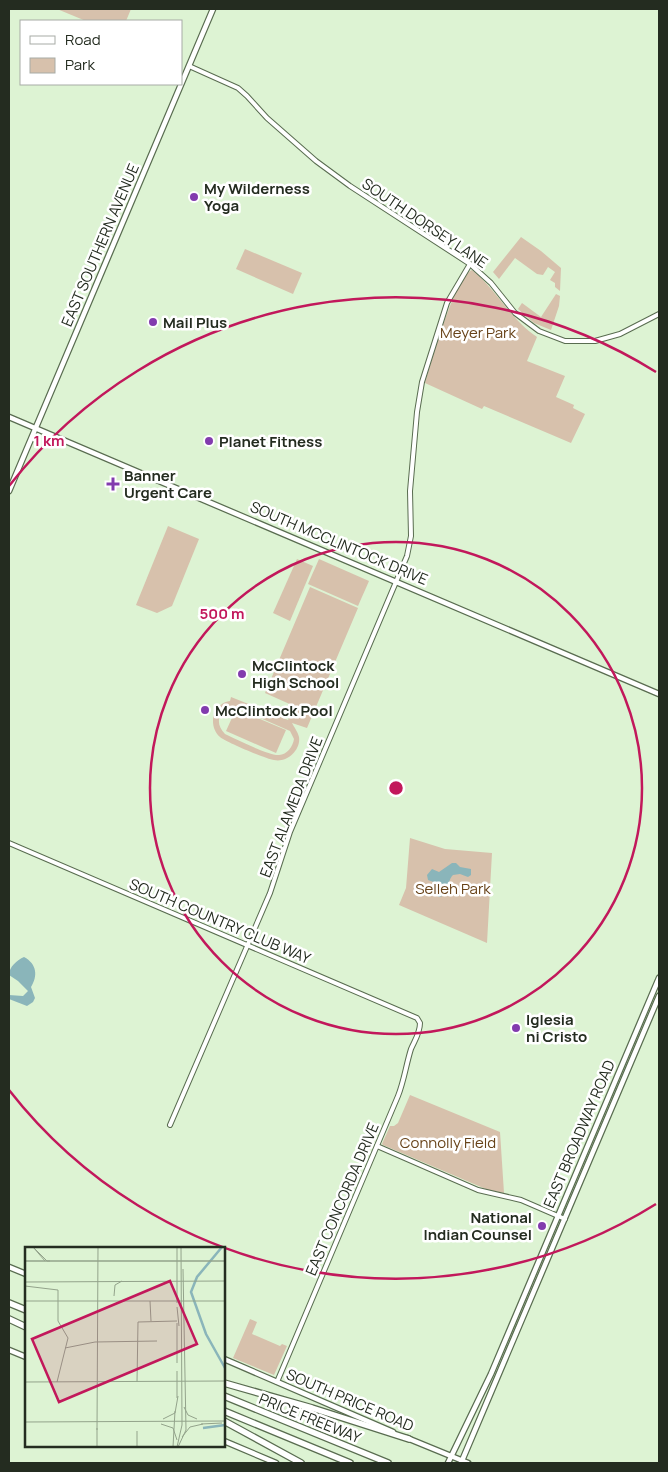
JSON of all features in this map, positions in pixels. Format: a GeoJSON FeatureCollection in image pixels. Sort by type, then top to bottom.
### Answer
{"type":"FeatureCollection","features":[{"type":"Feature","properties":{"kind":"highway"},"geometry":{"type":"LineString","coordinates":[[9,1302],[24,1309]]}},
{"type":"Feature","properties":{"kind":"highway"},"geometry":{"type":"LineString","coordinates":[[9,1320],[23,1325]]}},
{"type":"Feature","properties":{"kind":"highway"},"geometry":{"type":"LineString","coordinates":[[225,1382],[304,1405],[409,1439]]}},
{"type":"Feature","properties":{"kind":"highway","name":"PRICE FREEWAY"},"geometry":{"type":"LineString","coordinates":[[225,1396],[388,1463]]}},
{"type":"Feature","properties":{"kind":"highway","name":"PRICE FREEWAY"},"geometry":{"type":"LineString","coordinates":[[225,1412],[350,1463]]}},
{"type":"Feature","properties":{"kind":"highway"},"geometry":{"type":"LineString","coordinates":[[225,1422],[301,1463]]}},
{"type":"Feature","properties":{"kind":"main road","name":"EAST SOUTHERN AVENUE"},"geometry":{"type":"LineString","coordinates":[[182,82],[213,9]]}},
{"type":"Feature","properties":{"kind":"main road","name":"EAST SOUTHERN AVENUE"},"geometry":{"type":"LineString","coordinates":[[9,491],[181,85]]}},
{"type":"Feature","properties":{"kind":"main road","name":"SOUTH MCCLINTOCK DRIVE"},"geometry":{"type":"LineString","coordinates":[[9,417],[659,694]]}},
{"type":"Feature","properties":{"kind":"main road","name":"EAST BROADWAY ROAD"},"geometry":{"type":"LineString","coordinates":[[448,1463],[491,1374],[659,978]]}},
{"type":"Feature","properties":{"kind":"main road","name":"EAST BROADWAY ROAD"},"geometry":{"type":"LineString","coordinates":[[462,1462],[659,996]]}},
{"type":"Feature","properties":{"kind":"main road"},"geometry":{"type":"LineString","coordinates":[[9,1267],[25,1274]]}},
{"type":"Feature","properties":{"kind":"main road"},"geometry":{"type":"LineString","coordinates":[[510,1329],[516,1332]]}},
{"type":"Feature","properties":{"kind":"main road"},"geometry":{"type":"LineString","coordinates":[[9,1350],[25,1357]]}},
{"type":"Feature","properties":{"kind":"main road","name":"SOUTH PRICE ROAD"},"geometry":{"type":"LineString","coordinates":[[225,1359],[468,1463]]}},
{"type":"Feature","properties":{"kind":"main road"},"geometry":{"type":"LineString","coordinates":[[491,1374],[498,1376]]}},
{"type":"Feature","properties":{"kind":"main road"},"geometry":{"type":"LineString","coordinates":[[225,1441],[276,1463]]}},
{"type":"Feature","properties":{"kind":"street","name":"SOUTH DORSEY LANE"},"geometry":{"type":"LineString","coordinates":[[189,66],[238,88],[267,118],[316,161],[350,186],[470,264],[487,279],[512,310],[539,331],[559,339],[578,342],[604,340],[659,314]]}},
{"type":"Feature","properties":{"kind":"street","name":"EAST ALAMEDA DRIVE"},"geometry":{"type":"LineString","coordinates":[[170,1125],[270,893],[290,832],[407,556],[411,540],[410,491],[417,412],[422,382],[447,303],[470,264]]}},
{"type":"Feature","properties":{"kind":"street","name":"SOUTH COUNTRY CLUB WAY"},"geometry":{"type":"LineString","coordinates":[[9,843],[417,1018],[420,1023]]}},
{"type":"Feature","properties":{"kind":"street","name":"EAST CONCORDA DRIVE"},"geometry":{"type":"LineString","coordinates":[[277,1382],[404,1080],[411,1051],[420,1029],[420,1023]]}},
{"type":"Feature","properties":{"kind":"street"},"geometry":{"type":"LineString","coordinates":[[377,1146],[478,1190],[520,1200],[564,1219]]}},
{"type":"Feature","properties":{"kind":"green space"},"geometry":{"type":"Polygon","coordinates":[[[57,9],[131,9],[126,20],[84,20],[57,9]]]}},
{"type":"Feature","properties":{"kind":"green space"},"geometry":{"type":"Polygon","coordinates":[[[521,237],[561,268],[560,291],[555,287],[555,283],[550,280],[555,272],[548,267],[543,275],[537,274],[515,258],[499,279],[493,272],[521,237]]]}},
{"type":"Feature","properties":{"kind":"green space"},"geometry":{"type":"Polygon","coordinates":[[[245,249],[302,273],[293,294],[236,269],[245,249]]]}},
{"type":"Feature","properties":{"kind":"green space","name":"Meyer Park"},"geometry":{"type":"Polygon","coordinates":[[[472,270],[519,322],[537,337],[527,361],[565,376],[556,397],[574,405],[573,408],[585,414],[571,443],[484,406],[482,409],[425,383],[451,303],[465,276],[472,270]]]}},
{"type":"Feature","properties":{"kind":"green space"},"geometry":{"type":"Polygon","coordinates":[[[556,294],[560,296],[559,306],[551,330],[534,323],[518,309],[522,303],[541,317],[556,294]]]}},
{"type":"Feature","properties":{"kind":"green space"},"geometry":{"type":"Polygon","coordinates":[[[168,526],[199,539],[172,606],[157,613],[136,605],[168,526]]]}},
{"type":"Feature","properties":{"kind":"green space"},"geometry":{"type":"Polygon","coordinates":[[[297,559],[313,566],[290,621],[273,613],[297,559]]]}},
{"type":"Feature","properties":{"kind":"green space"},"geometry":{"type":"Polygon","coordinates":[[[319,559],[369,581],[358,606],[308,584],[319,559]]]}},
{"type":"Feature","properties":{"kind":"green space"},"geometry":{"type":"Polygon","coordinates":[[[310,587],[358,608],[307,728],[292,723],[299,742],[295,751],[284,760],[270,759],[255,754],[220,737],[214,729],[213,718],[215,712],[225,702],[230,701],[231,697],[288,720],[294,706],[265,693],[310,587]],[[229,706],[220,715],[219,723],[225,734],[274,755],[282,755],[289,750],[294,739],[290,731],[233,706],[229,706]]]}},
{"type":"Feature","properties":{"kind":"green space"},"geometry":{"type":"Polygon","coordinates":[[[236,709],[286,730],[276,753],[226,731],[236,709]]]}},
{"type":"Feature","properties":{"kind":"green space","name":"Selleh Park"},"geometry":{"type":"Polygon","coordinates":[[[410,838],[445,849],[492,853],[487,943],[399,905],[406,888],[410,838]]]}},
{"type":"Feature","properties":{"kind":"green space","name":"Connolly Field"},"geometry":{"type":"Polygon","coordinates":[[[410,1095],[500,1132],[504,1193],[488,1190],[382,1144],[390,1126],[398,1123],[410,1095]]]}},
{"type":"Feature","properties":{"kind":"green space"},"geometry":{"type":"Polygon","coordinates":[[[250,1319],[257,1322],[252,1334],[280,1346],[282,1344],[287,1346],[274,1375],[233,1358],[250,1319]]]}},
{"type":"Feature","properties":{"kind":"water"},"geometry":{"type":"Polygon","coordinates":[[[452,863],[471,869],[471,875],[468,877],[460,874],[453,875],[447,892],[438,897],[440,893],[439,884],[428,880],[427,875],[432,869],[439,872],[452,863]]]}},
{"type":"Feature","properties":{"kind":"water"},"geometry":{"type":"Polygon","coordinates":[[[24,957],[32,963],[35,971],[35,979],[31,987],[35,998],[27,1006],[9,999],[9,995],[23,996],[28,991],[9,975],[10,969],[14,964],[24,957]]]}},
{"type":"Feature","properties":{"kind":"place","name":"My Wilderness Yoga"},"geometry":{"type":"Point","coordinates":[194,197]}},
{"type":"Feature","properties":{"kind":"place","name":"Mail Plus"},"geometry":{"type":"Point","coordinates":[153,322]}},
{"type":"Feature","properties":{"kind":"place","name":"Planet Fitness"},"geometry":{"type":"Point","coordinates":[209,441]}},
{"type":"Feature","properties":{"kind":"place","name":"Banner Urgent Care"},"geometry":{"type":"Point","coordinates":[113,484]}},
{"type":"Feature","properties":{"kind":"place","name":"McClintock High School"},"geometry":{"type":"Point","coordinates":[242,674]}},
{"type":"Feature","properties":{"kind":"place","name":"McClintock Pool"},"geometry":{"type":"Point","coordinates":[205,710]}},
{"type":"Feature","properties":{"kind":"place","name":"Iglesia ni Cristo"},"geometry":{"type":"Point","coordinates":[516,1028]}},
{"type":"Feature","properties":{"kind":"place","name":"National Indian Counsel"},"geometry":{"type":"Point","coordinates":[542,1226]}}]}
